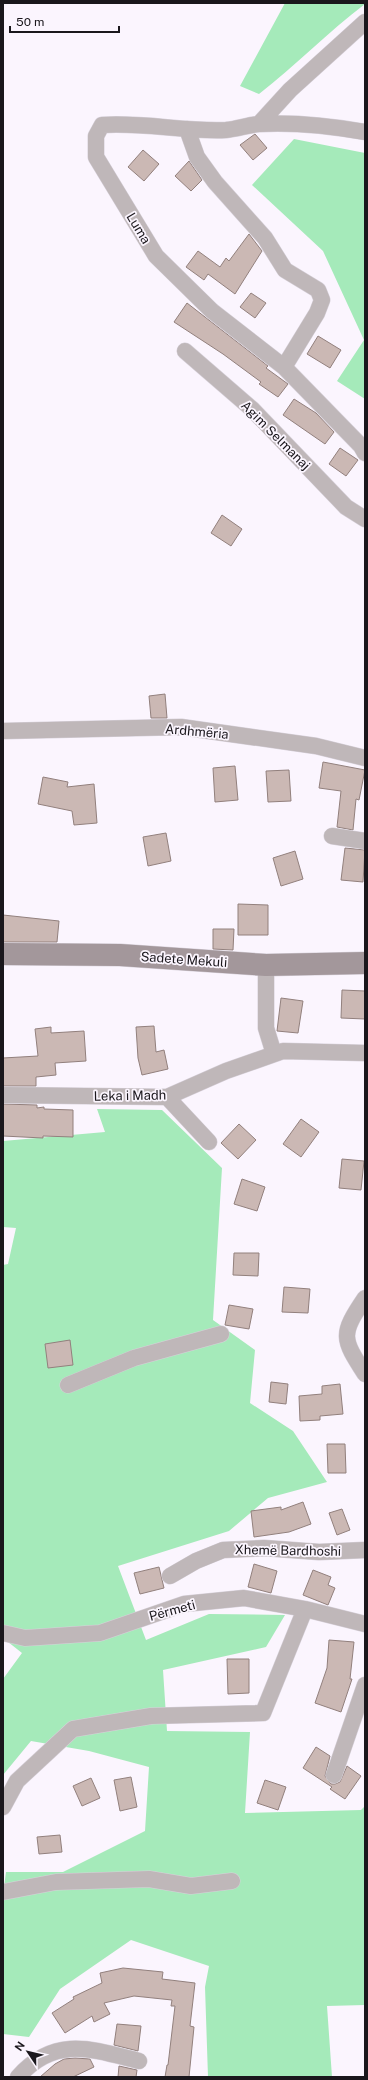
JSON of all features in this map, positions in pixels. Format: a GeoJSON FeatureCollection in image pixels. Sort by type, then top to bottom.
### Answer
{"type":"FeatureCollection","features":[{"type":"Feature","properties":{"kind":"street"},"geometry":{"type":"LineString","coordinates":[[259,124],[290,90],[365,22]]}},
{"type":"Feature","properties":{"kind":"street","name":"Luma"},"geometry":{"type":"LineString","coordinates":[[365,132],[333,127],[259,124],[227,130],[125,123],[102,125],[96,136],[96,157],[156,256],[212,311],[284,367],[361,446],[365,454]]}},
{"type":"Feature","properties":{"kind":"street"},"geometry":{"type":"LineString","coordinates":[[187,128],[197,157],[215,182],[265,238],[285,270],[318,290],[322,300],[317,314],[284,367]]}},
{"type":"Feature","properties":{"kind":"street","name":"Agim Selmanaj"},"geometry":{"type":"LineString","coordinates":[[185,351],[252,409],[346,506],[365,519]]}},
{"type":"Feature","properties":{"kind":"street","name":"Ardhmëria"},"geometry":{"type":"LineString","coordinates":[[3,731],[181,727],[316,746],[365,758]]}},
{"type":"Feature","properties":{"kind":"street"},"geometry":{"type":"LineString","coordinates":[[332,836],[365,841]]}},
{"type":"Feature","properties":{"kind":"street","name":"Sadete Mekuli"},"geometry":{"type":"LineString","coordinates":[[3,954],[120,956],[266,965],[365,963]]}},
{"type":"Feature","properties":{"kind":"street"},"geometry":{"type":"LineString","coordinates":[[266,965],[266,1028],[274,1054]]}},
{"type":"Feature","properties":{"kind":"street","name":"Leka i Madh"},"geometry":{"type":"LineString","coordinates":[[3,1095],[167,1097],[226,1071],[283,1051],[365,1053]]}},
{"type":"Feature","properties":{"kind":"street"},"geometry":{"type":"LineString","coordinates":[[167,1097],[209,1142]]}},
{"type":"Feature","properties":{"kind":"street"},"geometry":{"type":"LineString","coordinates":[[365,1298],[355,1312],[346,1331],[348,1347],[365,1374]]}},
{"type":"Feature","properties":{"kind":"street"},"geometry":{"type":"LineString","coordinates":[[68,1385],[134,1358],[221,1334]]}},
{"type":"Feature","properties":{"kind":"street","name":"Xhemë Bardhoshi"},"geometry":{"type":"LineString","coordinates":[[170,1576],[196,1561],[223,1550],[264,1548],[319,1552],[365,1550]]}},
{"type":"Feature","properties":{"kind":"street","name":"Përmeti"},"geometry":{"type":"LineString","coordinates":[[3,1633],[24,1638],[100,1633],[184,1604],[244,1598],[305,1609],[365,1624]]}},
{"type":"Feature","properties":{"kind":"street"},"geometry":{"type":"LineString","coordinates":[[3,1807],[17,1781],[73,1729],[151,1716],[263,1713],[305,1609]]}},
{"type":"Feature","properties":{"kind":"street"},"geometry":{"type":"LineString","coordinates":[[334,1776],[365,1685]]}},
{"type":"Feature","properties":{"kind":"street"},"geometry":{"type":"LineString","coordinates":[[3,1892],[56,1882],[149,1879],[191,1886],[232,1881]]}},
{"type":"Feature","properties":{"kind":"street"},"geometry":{"type":"LineString","coordinates":[[18,2077],[38,2059],[56,2051],[74,2048],[94,2050],[138,2061]]}},
{"type":"Feature","properties":{"kind":"green space"},"geometry":{"type":"Polygon","coordinates":[[[285,3],[365,4],[259,94],[240,86],[285,3]]]}},
{"type":"Feature","properties":{"kind":"green space"},"geometry":{"type":"Polygon","coordinates":[[[294,139],[365,153],[365,399],[337,381],[364,340],[323,251],[252,185],[294,139]]]}},
{"type":"Feature","properties":{"kind":"green space"},"geometry":{"type":"Polygon","coordinates":[[[97,1109],[162,1110],[222,1168],[213,1320],[255,1350],[250,1403],[293,1431],[327,1482],[268,1498],[229,1531],[118,1566],[146,1640],[209,1614],[285,1615],[266,1647],[163,1670],[167,1731],[250,1732],[245,1813],[361,1810],[365,1806],[365,2005],[327,2006],[332,2077],[208,2077],[205,1987],[209,1966],[131,1940],[60,1989],[29,2037],[3,2034],[3,1894],[6,1872],[63,1872],[145,1831],[149,1767],[89,1751],[31,1741],[3,1775],[3,1679],[22,1653],[3,1638],[3,1265],[8,1264],[16,1228],[3,1227],[3,1141],[105,1132],[97,1109]]]}},
{"type":"Feature","properties":{"kind":"building"},"geometry":{"type":"Polygon","coordinates":[[[255,134],[267,148],[253,160],[240,145],[255,134]]]}},
{"type":"Feature","properties":{"kind":"building"},"geometry":{"type":"Polygon","coordinates":[[[143,150],[159,164],[144,181],[128,167],[143,150]]]}},
{"type":"Feature","properties":{"kind":"building"},"geometry":{"type":"Polygon","coordinates":[[[189,161],[202,180],[191,191],[175,176],[189,161]]]}},
{"type":"Feature","properties":{"kind":"building"},"geometry":{"type":"Polygon","coordinates":[[[249,234],[262,251],[235,294],[208,274],[204,280],[186,267],[198,251],[220,267],[226,258],[229,261],[249,234]]]}},
{"type":"Feature","properties":{"kind":"building"},"geometry":{"type":"Polygon","coordinates":[[[251,293],[266,303],[255,318],[240,307],[251,293]]]}},
{"type":"Feature","properties":{"kind":"building"},"geometry":{"type":"Polygon","coordinates":[[[187,303],[268,366],[266,368],[288,384],[278,397],[259,384],[261,382],[223,354],[174,322],[187,303]]]}},
{"type":"Feature","properties":{"kind":"building"},"geometry":{"type":"Polygon","coordinates":[[[318,336],[341,350],[330,368],[307,354],[318,336]]]}},
{"type":"Feature","properties":{"kind":"building"},"geometry":{"type":"Polygon","coordinates":[[[294,399],[316,413],[334,432],[325,444],[283,415],[294,399]]]}},
{"type":"Feature","properties":{"kind":"building"},"geometry":{"type":"Polygon","coordinates":[[[340,448],[358,460],[346,476],[329,464],[340,448]]]}},
{"type":"Feature","properties":{"kind":"building"},"geometry":{"type":"Polygon","coordinates":[[[222,515],[242,529],[231,546],[211,533],[222,515]]]}},
{"type":"Feature","properties":{"kind":"building"},"geometry":{"type":"Polygon","coordinates":[[[165,694],[167,718],[151,718],[149,696],[165,694]]]}},
{"type":"Feature","properties":{"kind":"building"},"geometry":{"type":"Polygon","coordinates":[[[323,762],[365,770],[359,800],[356,799],[353,830],[337,827],[341,791],[319,788],[323,762]]]}},
{"type":"Feature","properties":{"kind":"building"},"geometry":{"type":"Polygon","coordinates":[[[235,766],[238,800],[215,802],[213,768],[235,766]]]}},
{"type":"Feature","properties":{"kind":"building"},"geometry":{"type":"Polygon","coordinates":[[[289,770],[291,801],[268,802],[266,771],[289,770]]]}},
{"type":"Feature","properties":{"kind":"building"},"geometry":{"type":"Polygon","coordinates":[[[43,777],[68,782],[67,787],[94,784],[97,823],[74,825],[72,811],[38,804],[43,777]]]}},
{"type":"Feature","properties":{"kind":"building"},"geometry":{"type":"Polygon","coordinates":[[[166,833],[171,861],[148,866],[143,837],[166,833]]]}},
{"type":"Feature","properties":{"kind":"building"},"geometry":{"type":"Polygon","coordinates":[[[345,848],[365,850],[363,882],[341,880],[345,848]]]}},
{"type":"Feature","properties":{"kind":"building"},"geometry":{"type":"Polygon","coordinates":[[[295,851],[303,879],[281,886],[273,858],[295,851]]]}},
{"type":"Feature","properties":{"kind":"building"},"geometry":{"type":"Polygon","coordinates":[[[238,904],[268,905],[268,935],[238,935],[238,904]]]}},
{"type":"Feature","properties":{"kind":"building"},"geometry":{"type":"Polygon","coordinates":[[[3,915],[59,921],[57,942],[3,942],[3,915]]]}},
{"type":"Feature","properties":{"kind":"building"},"geometry":{"type":"Polygon","coordinates":[[[213,929],[234,929],[233,950],[213,949],[213,929]]]}},
{"type":"Feature","properties":{"kind":"building"},"geometry":{"type":"Polygon","coordinates":[[[342,990],[365,991],[365,1019],[341,1018],[342,990]]]}},
{"type":"Feature","properties":{"kind":"building"},"geometry":{"type":"Polygon","coordinates":[[[281,998],[303,1001],[298,1033],[277,1031],[281,998]]]}},
{"type":"Feature","properties":{"kind":"building"},"geometry":{"type":"Polygon","coordinates":[[[154,1026],[156,1052],[164,1050],[168,1069],[142,1075],[138,1058],[136,1027],[154,1026]]]}},
{"type":"Feature","properties":{"kind":"building"},"geometry":{"type":"Polygon","coordinates":[[[51,1027],[51,1033],[84,1031],[86,1061],[55,1063],[56,1075],[36,1077],[36,1086],[3,1086],[3,1058],[38,1056],[35,1029],[51,1027]]]}},
{"type":"Feature","properties":{"kind":"building"},"geometry":{"type":"Polygon","coordinates":[[[3,1104],[37,1105],[37,1108],[44,1107],[44,1109],[73,1110],[73,1137],[43,1136],[43,1138],[3,1136],[3,1104]]]}},
{"type":"Feature","properties":{"kind":"building"},"geometry":{"type":"Polygon","coordinates":[[[301,1119],[319,1132],[301,1157],[283,1144],[301,1119]]]}},
{"type":"Feature","properties":{"kind":"building"},"geometry":{"type":"Polygon","coordinates":[[[239,1124],[256,1140],[238,1159],[221,1143],[239,1124]]]}},
{"type":"Feature","properties":{"kind":"building"},"geometry":{"type":"Polygon","coordinates":[[[342,1159],[364,1161],[361,1190],[339,1188],[342,1159]]]}},
{"type":"Feature","properties":{"kind":"building"},"geometry":{"type":"Polygon","coordinates":[[[242,1179],[265,1187],[257,1211],[234,1204],[242,1179]]]}},
{"type":"Feature","properties":{"kind":"building"},"geometry":{"type":"Polygon","coordinates":[[[234,1253],[259,1253],[258,1276],[233,1275],[234,1253]]]}},
{"type":"Feature","properties":{"kind":"building"},"geometry":{"type":"Polygon","coordinates":[[[284,1287],[310,1289],[308,1313],[282,1312],[284,1287]]]}},
{"type":"Feature","properties":{"kind":"building"},"geometry":{"type":"Polygon","coordinates":[[[229,1305],[253,1309],[249,1329],[225,1325],[229,1305]]]}},
{"type":"Feature","properties":{"kind":"building"},"geometry":{"type":"Polygon","coordinates":[[[70,1340],[73,1365],[48,1368],[45,1344],[70,1340]]]}},
{"type":"Feature","properties":{"kind":"building"},"geometry":{"type":"Polygon","coordinates":[[[271,1382],[288,1384],[286,1404],[269,1402],[271,1382]]]}},
{"type":"Feature","properties":{"kind":"building"},"geometry":{"type":"Polygon","coordinates":[[[340,1384],[343,1414],[320,1416],[320,1420],[300,1421],[299,1396],[322,1394],[322,1386],[340,1384]]]}},
{"type":"Feature","properties":{"kind":"building"},"geometry":{"type":"Polygon","coordinates":[[[327,1444],[345,1444],[346,1473],[328,1473],[327,1444]]]}},
{"type":"Feature","properties":{"kind":"building"},"geometry":{"type":"Polygon","coordinates":[[[303,1502],[311,1524],[289,1532],[254,1537],[251,1511],[281,1507],[281,1510],[303,1502]]]}},
{"type":"Feature","properties":{"kind":"building"},"geometry":{"type":"Polygon","coordinates":[[[342,1509],[350,1530],[337,1535],[329,1513],[342,1509]]]}},
{"type":"Feature","properties":{"kind":"building"},"geometry":{"type":"Polygon","coordinates":[[[254,1564],[277,1571],[271,1593],[248,1587],[254,1564]]]}},
{"type":"Feature","properties":{"kind":"building"},"geometry":{"type":"Polygon","coordinates":[[[159,1567],[164,1588],[140,1594],[134,1573],[159,1567]]]}},
{"type":"Feature","properties":{"kind":"building"},"geometry":{"type":"Polygon","coordinates":[[[313,1570],[331,1577],[328,1585],[335,1588],[328,1605],[303,1595],[313,1570]]]}},
{"type":"Feature","properties":{"kind":"building"},"geometry":{"type":"Polygon","coordinates":[[[329,1640],[354,1642],[350,1679],[352,1679],[341,1712],[315,1703],[327,1668],[329,1640]]]}},
{"type":"Feature","properties":{"kind":"building"},"geometry":{"type":"Polygon","coordinates":[[[227,1659],[249,1659],[249,1693],[228,1694],[227,1659]]]}},
{"type":"Feature","properties":{"kind":"building"},"geometry":{"type":"Polygon","coordinates":[[[316,1747],[330,1756],[325,1776],[331,1784],[340,1782],[347,1766],[361,1776],[345,1799],[330,1789],[332,1787],[303,1768],[316,1747]]]}},
{"type":"Feature","properties":{"kind":"building"},"geometry":{"type":"Polygon","coordinates":[[[131,1777],[137,1807],[120,1811],[114,1780],[131,1777]]]}},
{"type":"Feature","properties":{"kind":"building"},"geometry":{"type":"Polygon","coordinates":[[[91,1778],[100,1798],[82,1806],[73,1786],[91,1778]]]}},
{"type":"Feature","properties":{"kind":"building"},"geometry":{"type":"Polygon","coordinates":[[[265,1780],[286,1787],[278,1810],[257,1803],[265,1780]]]}},
{"type":"Feature","properties":{"kind":"building"},"geometry":{"type":"Polygon","coordinates":[[[60,1835],[62,1852],[39,1854],[37,1837],[60,1835]]]}},
{"type":"Feature","properties":{"kind":"building"},"geometry":{"type":"Polygon","coordinates":[[[123,1968],[163,1972],[162,1979],[195,1983],[190,2026],[194,2027],[189,2077],[165,2077],[168,2065],[175,2006],[171,2006],[172,2000],[134,1996],[104,2003],[110,2014],[94,2022],[92,2016],[65,2033],[52,2013],[74,1999],[73,1997],[102,1983],[100,1973],[123,1968]]]}},
{"type":"Feature","properties":{"kind":"building"},"geometry":{"type":"Polygon","coordinates":[[[117,2024],[141,2026],[138,2051],[114,2045],[117,2024]]]}},
{"type":"Feature","properties":{"kind":"building"},"geometry":{"type":"Polygon","coordinates":[[[64,2059],[90,2059],[94,2067],[73,2077],[40,2077],[55,2064],[64,2059]]]}},
{"type":"Feature","properties":{"kind":"building"},"geometry":{"type":"Polygon","coordinates":[[[119,2066],[137,2070],[136,2077],[118,2077],[119,2066]]]}}]}
